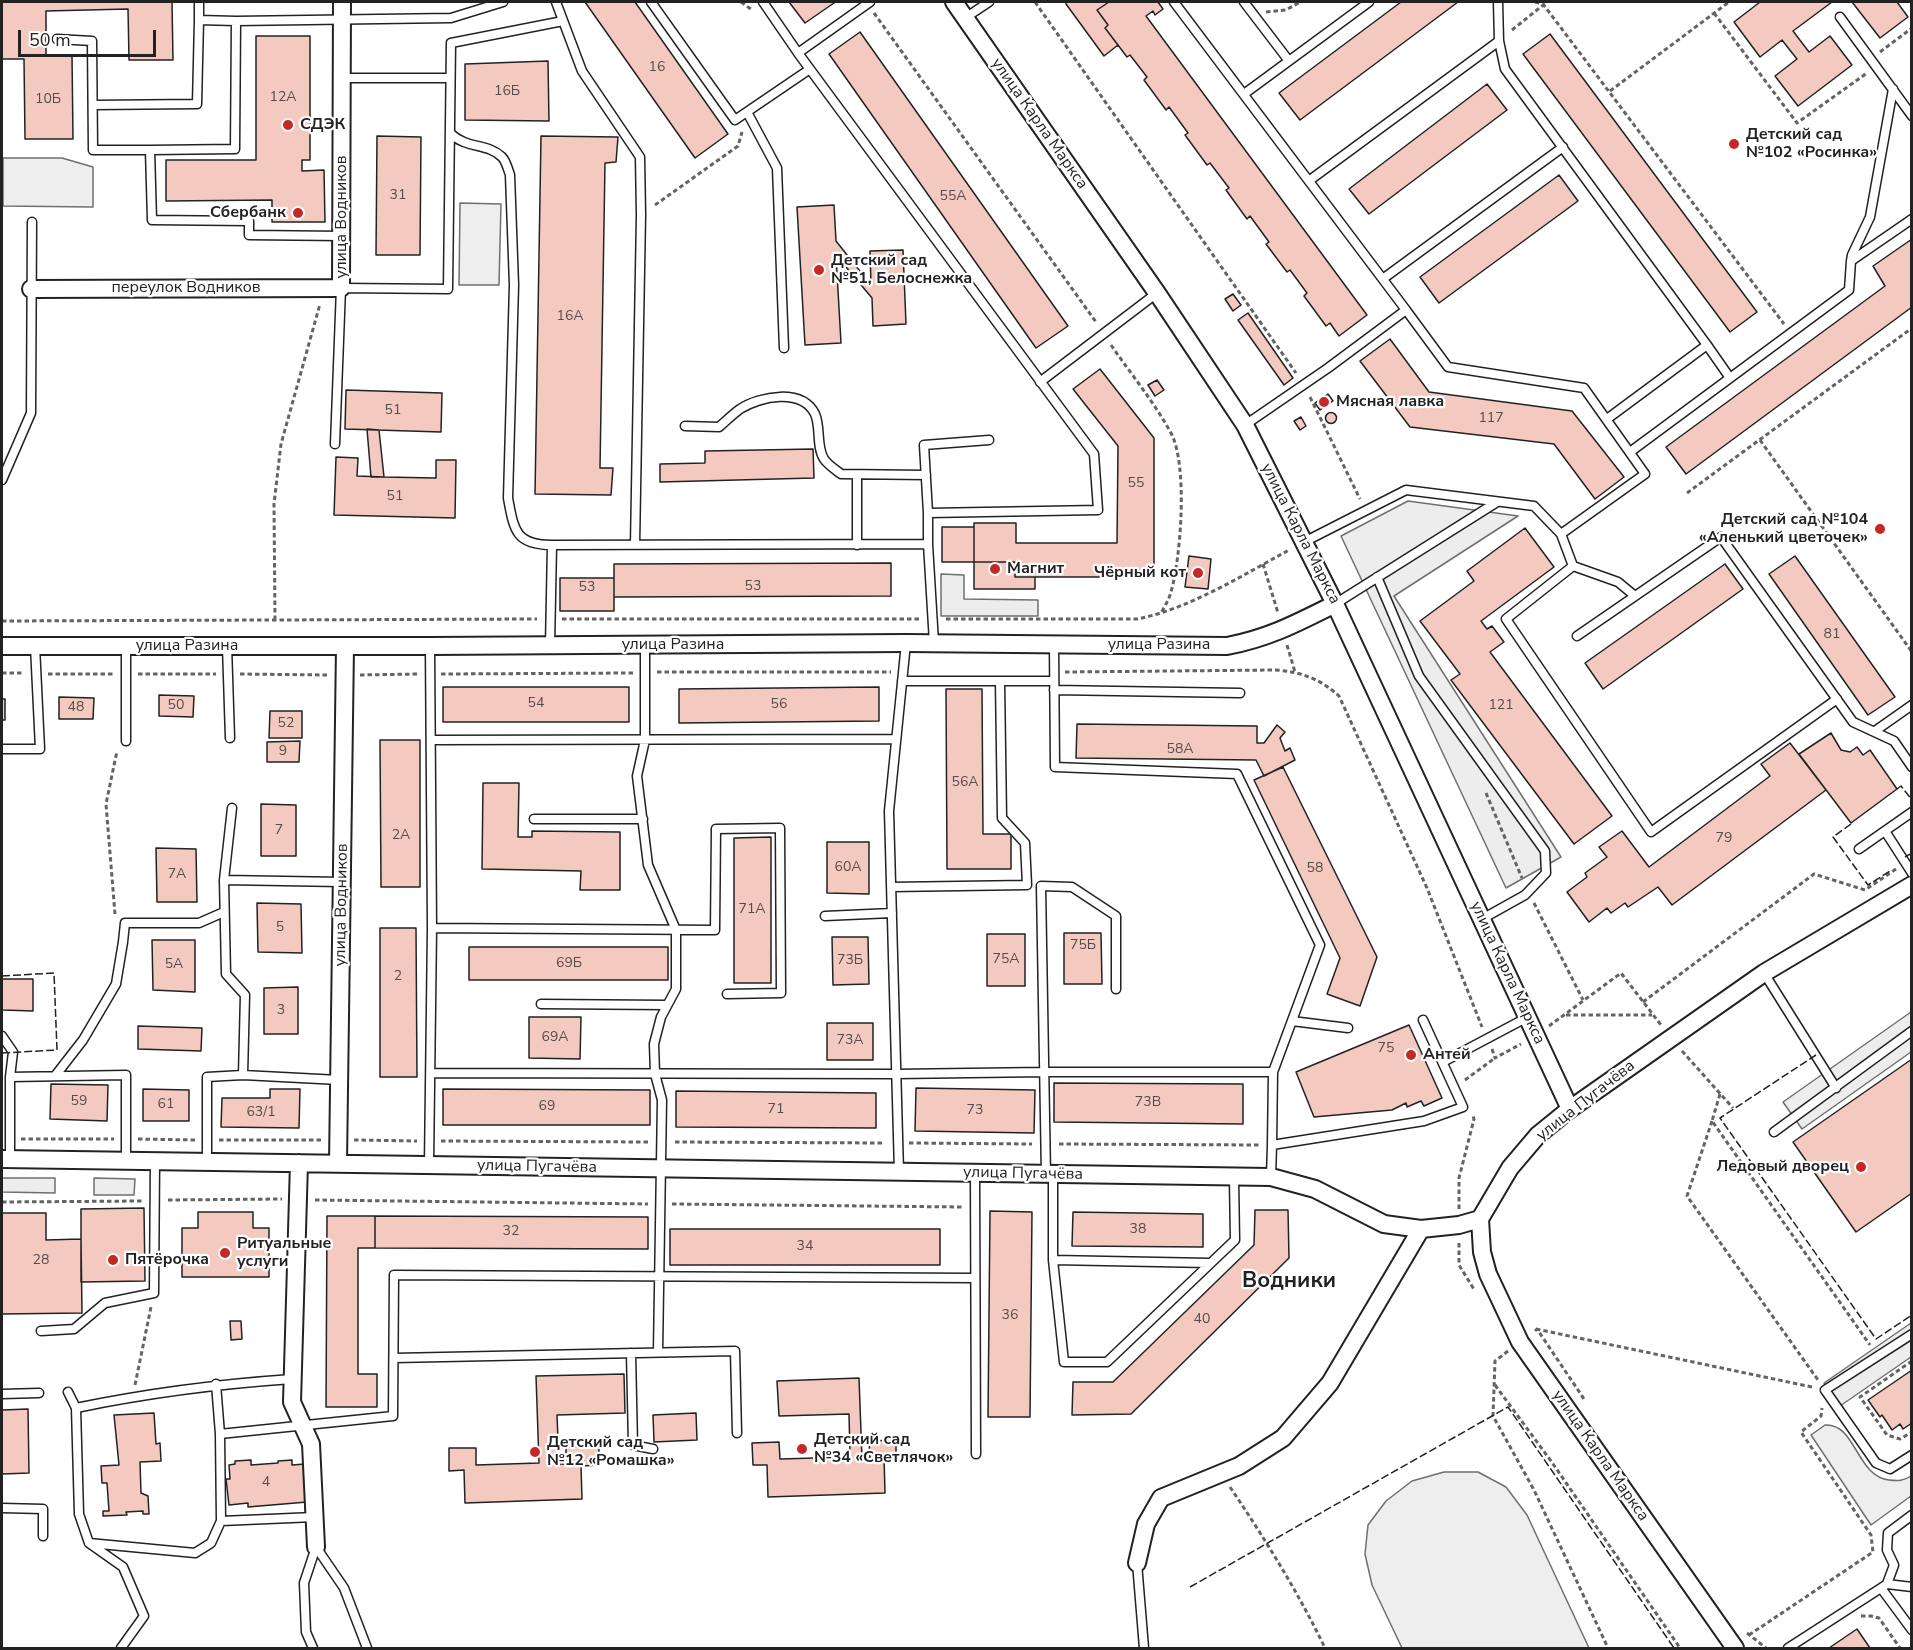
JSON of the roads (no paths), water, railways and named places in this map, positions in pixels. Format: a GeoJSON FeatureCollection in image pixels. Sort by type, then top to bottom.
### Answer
{"type":"FeatureCollection","features":[{"type":"Feature","properties":{"kind":"street","name":"улица Водников"},"geometry":{"type":"LineString","coordinates":[[333,288],[342,236],[342,2]]}},
{"type":"Feature","properties":{"kind":"street","name":"улица Карла Маркса"},"geometry":{"type":"LineString","coordinates":[[954,2],[1157,293],[1245,425],[1335,604],[1570,1109]]}},
{"type":"Feature","properties":{"kind":"street","name":"переулок Водников"},"geometry":{"type":"LineString","coordinates":[[31,289],[333,288]]}},
{"type":"Feature","properties":{"kind":"street","name":"улица Разина"},"geometry":{"type":"LineString","coordinates":[[2,646],[934,643],[1227,646],[1255,640],[1283,630],[1335,604]]}},
{"type":"Feature","properties":{"kind":"street","name":"улица Водников"},"geometry":{"type":"LineString","coordinates":[[338,1163],[345,646]]}},
{"type":"Feature","properties":{"kind":"street","name":"улица Пугачёва"},"geometry":{"type":"LineString","coordinates":[[6,1159],[1271,1177],[1315,1189],[1384,1224],[1421,1229],[1459,1225],[1480,1219],[1510,1168],[1538,1135],[1570,1109],[1764,973],[1911,885]]}},
{"type":"Feature","properties":{"kind":"street"},"geometry":{"type":"LineString","coordinates":[[299,1163],[292,1402],[311,1444],[316,1547]]}},
{"type":"Feature","properties":{"kind":"street","name":"улица Карла Маркса"},"geometry":{"type":"LineString","coordinates":[[1480,1219],[1482,1252],[1488,1274],[1520,1342],[1734,1648]]}},
{"type":"Feature","properties":{"kind":"street"},"geometry":{"type":"LineString","coordinates":[[1137,1563],[1146,1524],[1161,1498],[1239,1466],[1283,1438],[1330,1383],[1421,1229]]}},
{"type":"Feature","properties":{"kind":"lane"},"geometry":{"type":"LineString","coordinates":[[93,105],[197,104],[199,2]]}},
{"type":"Feature","properties":{"kind":"lane"},"geometry":{"type":"LineString","coordinates":[[199,20],[451,18],[503,2]]}},
{"type":"Feature","properties":{"kind":"lane"},"geometry":{"type":"LineString","coordinates":[[556,2],[582,71],[640,157],[635,545]]}},
{"type":"Feature","properties":{"kind":"lane"},"geometry":{"type":"LineString","coordinates":[[651,2],[735,120],[810,69]]}},
{"type":"Feature","properties":{"kind":"lane"},"geometry":{"type":"LineString","coordinates":[[763,2],[798,53],[1094,454],[1098,510],[928,513]]}},
{"type":"Feature","properties":{"kind":"lane"},"geometry":{"type":"LineString","coordinates":[[965,18],[989,2]]}},
{"type":"Feature","properties":{"kind":"lane"},"geometry":{"type":"LineString","coordinates":[[1174,2],[1449,367],[1584,388],[1645,474],[1562,534]]}},
{"type":"Feature","properties":{"kind":"lane"},"geometry":{"type":"LineString","coordinates":[[1244,2],[1289,61]]}},
{"type":"Feature","properties":{"kind":"lane"},"geometry":{"type":"LineString","coordinates":[[1244,94],[1369,2]]}},
{"type":"Feature","properties":{"kind":"lane"},"geometry":{"type":"LineString","coordinates":[[1498,2],[1499,41],[1505,69],[1730,378]]}},
{"type":"Feature","properties":{"kind":"lane"},"geometry":{"type":"LineString","coordinates":[[798,53],[869,3]]}},
{"type":"Feature","properties":{"kind":"lane"},"geometry":{"type":"LineString","coordinates":[[1840,17],[1911,116]]}},
{"type":"Feature","properties":{"kind":"lane"},"geometry":{"type":"LineString","coordinates":[[57,39],[92,41],[93,150],[235,149],[236,21]]}},
{"type":"Feature","properties":{"kind":"lane"},"geometry":{"type":"LineString","coordinates":[[335,444],[333,288],[448,289],[451,43],[563,21]]}},
{"type":"Feature","properties":{"kind":"lane"},"geometry":{"type":"LineString","coordinates":[[1310,180],[1499,41]]}},
{"type":"Feature","properties":{"kind":"lane"},"geometry":{"type":"LineString","coordinates":[[342,78],[450,78]]}},
{"type":"Feature","properties":{"kind":"lane"},"geometry":{"type":"LineString","coordinates":[[1630,452],[1849,290],[1852,255],[1870,217],[1893,89]]}},
{"type":"Feature","properties":{"kind":"lane"},"geometry":{"type":"LineString","coordinates":[[747,112],[777,168],[784,348]]}},
{"type":"Feature","properties":{"kind":"lane"},"geometry":{"type":"LineString","coordinates":[[450,133],[466,145],[490,150],[504,158],[510,175],[514,285],[508,498],[515,527],[525,540],[531,544],[552,545],[928,544]]}},
{"type":"Feature","properties":{"kind":"lane"},"geometry":{"type":"LineString","coordinates":[[1384,278],[1563,147]]}},
{"type":"Feature","properties":{"kind":"lane"},"geometry":{"type":"LineString","coordinates":[[150,150],[152,220],[249,221],[249,235],[342,236]]}},
{"type":"Feature","properties":{"kind":"lane"},"geometry":{"type":"LineString","coordinates":[[1851,261],[1911,219]]}},
{"type":"Feature","properties":{"kind":"lane"},"geometry":{"type":"LineString","coordinates":[[2,480],[31,413],[32,222]]}},
{"type":"Feature","properties":{"kind":"lane"},"geometry":{"type":"LineString","coordinates":[[1040,382],[1157,293]]}},
{"type":"Feature","properties":{"kind":"lane"},"geometry":{"type":"LineString","coordinates":[[1245,425],[1328,368],[1406,310]]}},
{"type":"Feature","properties":{"kind":"lane"},"geometry":{"type":"LineString","coordinates":[[1606,419],[1707,345]]}},
{"type":"Feature","properties":{"kind":"lane"},"geometry":{"type":"LineString","coordinates":[[685,426],[719,427],[740,409],[756,401],[793,398],[807,404],[815,415],[823,458],[842,474],[926,475]]}},
{"type":"Feature","properties":{"kind":"lane"},"geometry":{"type":"LineString","coordinates":[[934,643],[924,445],[989,440]]}},
{"type":"Feature","properties":{"kind":"lane"},"geometry":{"type":"LineString","coordinates":[[857,475],[857,544]]}},
{"type":"Feature","properties":{"kind":"lane"},"geometry":{"type":"LineString","coordinates":[[1304,542],[1406,490],[1534,506],[1562,534],[1573,566]]}},
{"type":"Feature","properties":{"kind":"lane"},"geometry":{"type":"LineString","coordinates":[[1335,604],[1497,502]]}},
{"type":"Feature","properties":{"kind":"lane"},"geometry":{"type":"LineString","coordinates":[[1577,636],[1721,537],[1853,722],[1894,741],[1911,767]]}},
{"type":"Feature","properties":{"kind":"lane"},"geometry":{"type":"LineString","coordinates":[[550,646],[552,545]]}},
{"type":"Feature","properties":{"kind":"lane"},"geometry":{"type":"LineString","coordinates":[[1573,566],[1618,582],[1635,596]]}},
{"type":"Feature","properties":{"kind":"lane"},"geometry":{"type":"LineString","coordinates":[[1573,566],[1506,618],[1651,832],[1837,699]]}},
{"type":"Feature","properties":{"kind":"lane"},"geometry":{"type":"LineString","coordinates":[[1377,577],[1419,676],[1545,851],[1546,873],[1528,892],[1482,919]]}},
{"type":"Feature","properties":{"kind":"lane"},"geometry":{"type":"LineString","coordinates":[[898,1172],[889,811],[906,643]]}},
{"type":"Feature","properties":{"kind":"lane"},"geometry":{"type":"LineString","coordinates":[[1053,644],[1055,767],[1237,774],[1320,945],[1273,1072],[1271,1177]]}},
{"type":"Feature","properties":{"kind":"lane"},"geometry":{"type":"LineString","coordinates":[[645,645],[645,740],[637,776],[648,866],[676,930],[676,989],[661,1017],[654,1044],[655,1074],[662,1100],[658,1352]]}},
{"type":"Feature","properties":{"kind":"lane"},"geometry":{"type":"LineString","coordinates":[[2,749],[40,750],[35,646]]}},
{"type":"Feature","properties":{"kind":"lane"},"geometry":{"type":"LineString","coordinates":[[126,646],[126,741]]}},
{"type":"Feature","properties":{"kind":"lane"},"geometry":{"type":"LineString","coordinates":[[227,646],[230,738]]}},
{"type":"Feature","properties":{"kind":"lane"},"geometry":{"type":"LineString","coordinates":[[429,1165],[432,928],[430,646]]}},
{"type":"Feature","properties":{"kind":"lane"},"geometry":{"type":"LineString","coordinates":[[902,677],[1054,681],[1240,693]]}},
{"type":"Feature","properties":{"kind":"lane"},"geometry":{"type":"LineString","coordinates":[[891,887],[1027,885],[1025,843],[1002,818],[1000,681]]}},
{"type":"Feature","properties":{"kind":"lane"},"geometry":{"type":"LineString","coordinates":[[1875,731],[1911,705]]}},
{"type":"Feature","properties":{"kind":"lane"},"geometry":{"type":"LineString","coordinates":[[432,740],[896,739]]}},
{"type":"Feature","properties":{"kind":"lane"},"geometry":{"type":"LineString","coordinates":[[232,808],[224,880],[226,974],[245,995],[243,1075]]}},
{"type":"Feature","properties":{"kind":"lane"},"geometry":{"type":"LineString","coordinates":[[1859,849],[1911,812]]}},
{"type":"Feature","properties":{"kind":"lane"},"geometry":{"type":"LineString","coordinates":[[534,819],[643,819]]}},
{"type":"Feature","properties":{"kind":"lane"},"geometry":{"type":"LineString","coordinates":[[432,928],[715,930],[717,829],[780,828],[781,993],[727,994]]}},
{"type":"Feature","properties":{"kind":"lane"},"geometry":{"type":"LineString","coordinates":[[1885,831],[1911,873]]}},
{"type":"Feature","properties":{"kind":"lane"},"geometry":{"type":"LineString","coordinates":[[224,880],[342,882]]}},
{"type":"Feature","properties":{"kind":"lane"},"geometry":{"type":"LineString","coordinates":[[1116,989],[1116,916],[1072,887],[1041,886],[1045,1144],[1049,1175],[1053,1260],[1064,1362],[1107,1362],[1235,1239],[1234,1178]]}},
{"type":"Feature","properties":{"kind":"lane"},"geometry":{"type":"LineString","coordinates":[[54,1076],[83,1040],[116,984],[125,923],[199,923],[224,912]]}},
{"type":"Feature","properties":{"kind":"lane"},"geometry":{"type":"LineString","coordinates":[[825,916],[892,913]]}},
{"type":"Feature","properties":{"kind":"lane"},"geometry":{"type":"LineString","coordinates":[[1764,973],[1836,1088]]}},
{"type":"Feature","properties":{"kind":"lane"},"geometry":{"type":"LineString","coordinates":[[541,1004],[667,1005]]}},
{"type":"Feature","properties":{"kind":"lane"},"geometry":{"type":"LineString","coordinates":[[1443,1062],[1527,1018]]}},
{"type":"Feature","properties":{"kind":"lane"},"geometry":{"type":"LineString","coordinates":[[1272,1145],[1424,1121],[1463,1107],[1423,1020]]}},
{"type":"Feature","properties":{"kind":"lane"},"geometry":{"type":"LineString","coordinates":[[1292,1021],[1348,1028]]}},
{"type":"Feature","properties":{"kind":"lane"},"geometry":{"type":"LineString","coordinates":[[1774,1132],[1911,1031]]}},
{"type":"Feature","properties":{"kind":"lane"},"geometry":{"type":"LineString","coordinates":[[2,1036],[13,1052],[9,1077],[9,1139],[6,1159]]}},
{"type":"Feature","properties":{"kind":"lane"},"geometry":{"type":"LineString","coordinates":[[431,1073],[1273,1072]]}},
{"type":"Feature","properties":{"kind":"lane"},"geometry":{"type":"LineString","coordinates":[[9,1077],[126,1075],[126,1160]]}},
{"type":"Feature","properties":{"kind":"lane"},"geometry":{"type":"LineString","coordinates":[[207,1162],[207,1077],[243,1075],[339,1080]]}},
{"type":"Feature","properties":{"kind":"lane"},"geometry":{"type":"LineString","coordinates":[[41,1330],[74,1329],[105,1303],[154,1293],[155,1161]]}},
{"type":"Feature","properties":{"kind":"lane"},"geometry":{"type":"LineString","coordinates":[[975,1173],[976,1454]]}},
{"type":"Feature","properties":{"kind":"lane"},"geometry":{"type":"LineString","coordinates":[[1053,1260],[1209,1263]]}},
{"type":"Feature","properties":{"kind":"lane"},"geometry":{"type":"LineString","coordinates":[[220,1434],[393,1416],[394,1275],[975,1278]]}},
{"type":"Feature","properties":{"kind":"lane"},"geometry":{"type":"LineString","coordinates":[[1911,1334],[1825,1390],[1876,1463],[1890,1469],[1911,1455]]}},
{"type":"Feature","properties":{"kind":"lane"},"geometry":{"type":"LineString","coordinates":[[394,1358],[735,1351],[737,1433]]}},
{"type":"Feature","properties":{"kind":"lane"},"geometry":{"type":"LineString","coordinates":[[632,1353],[633,1445],[653,1449]]}},
{"type":"Feature","properties":{"kind":"lane"},"geometry":{"type":"LineString","coordinates":[[76,1407],[216,1384],[292,1378]]}},
{"type":"Feature","properties":{"kind":"lane"},"geometry":{"type":"LineString","coordinates":[[88,1543],[195,1553],[211,1543],[221,1521],[220,1434],[216,1384]]}},
{"type":"Feature","properties":{"kind":"lane"},"geometry":{"type":"LineString","coordinates":[[68,1392],[76,1407],[79,1514],[88,1543],[123,1567],[144,1616],[121,1648]]}},
{"type":"Feature","properties":{"kind":"lane"},"geometry":{"type":"LineString","coordinates":[[2,1394],[39,1393]]}},
{"type":"Feature","properties":{"kind":"lane"},"geometry":{"type":"LineString","coordinates":[[2,1508],[43,1509],[44,1536]]}},
{"type":"Feature","properties":{"kind":"lane"},"geometry":{"type":"LineString","coordinates":[[1788,1648],[1884,1586],[1894,1566],[1887,1550],[1888,1533],[1911,1515]]}},
{"type":"Feature","properties":{"kind":"lane"},"geometry":{"type":"LineString","coordinates":[[221,1521],[315,1517]]}},
{"type":"Feature","properties":{"kind":"lane"},"geometry":{"type":"LineString","coordinates":[[312,1648],[306,1632],[304,1583],[316,1547]]}},
{"type":"Feature","properties":{"kind":"lane"},"geometry":{"type":"LineString","coordinates":[[316,1547],[345,1588],[368,1648]]}},
{"type":"Feature","properties":{"kind":"lane"},"geometry":{"type":"LineString","coordinates":[[1137,1563],[1144,1648]]}},
{"type":"Feature","properties":{"kind":"lane"},"geometry":{"type":"LineString","coordinates":[[1884,1586],[1911,1587]]}},
{"type":"Feature","properties":{"kind":"lane"},"geometry":{"type":"LineString","coordinates":[[1884,1586],[1911,1630]]}},
{"type":"Feature","properties":{"kind":"place","name":"СДЭК"},"geometry":{"type":"Point","coordinates":[288,125]}},
{"type":"Feature","properties":{"kind":"place","name":"Детский сад №102 «Росинка»"},"geometry":{"type":"Point","coordinates":[1734,144]}},
{"type":"Feature","properties":{"kind":"place","name":"Сбербанк"},"geometry":{"type":"Point","coordinates":[298,213]}},
{"type":"Feature","properties":{"kind":"place","name":"Детский сад №51, Белоснежка"},"geometry":{"type":"Point","coordinates":[819,270]}},
{"type":"Feature","properties":{"kind":"place","name":"Мясная лавка"},"geometry":{"type":"Point","coordinates":[1324,402]}},
{"type":"Feature","properties":{"kind":"place","name":"Детский сад №104 «Аленький цветочек»"},"geometry":{"type":"Point","coordinates":[1880,529]}},
{"type":"Feature","properties":{"kind":"place","name":"Магнит"},"geometry":{"type":"Point","coordinates":[995,569]}},
{"type":"Feature","properties":{"kind":"place","name":"Чёрный кот"},"geometry":{"type":"Point","coordinates":[1198,573]}},
{"type":"Feature","properties":{"kind":"place","name":"Антей"},"geometry":{"type":"Point","coordinates":[1411,1055]}},
{"type":"Feature","properties":{"kind":"place","name":"Ледовый дворец"},"geometry":{"type":"Point","coordinates":[1861,1167]}},
{"type":"Feature","properties":{"kind":"place","name":"Ритуальные услуги"},"geometry":{"type":"Point","coordinates":[225,1253]}},
{"type":"Feature","properties":{"kind":"place","name":"Пятёрочка"},"geometry":{"type":"Point","coordinates":[113,1260]}},
{"type":"Feature","properties":{"kind":"place","name":"Детский сад №34 «Светлячок»"},"geometry":{"type":"Point","coordinates":[802,1449]}},
{"type":"Feature","properties":{"kind":"place","name":"Детский сад №12 «Ромашка»"},"geometry":{"type":"Point","coordinates":[535,1452]}},
{"type":"Feature","properties":{"kind":"district","name":"Водники"},"geometry":{"type":"Point","coordinates":[1289,1282]}}]}
